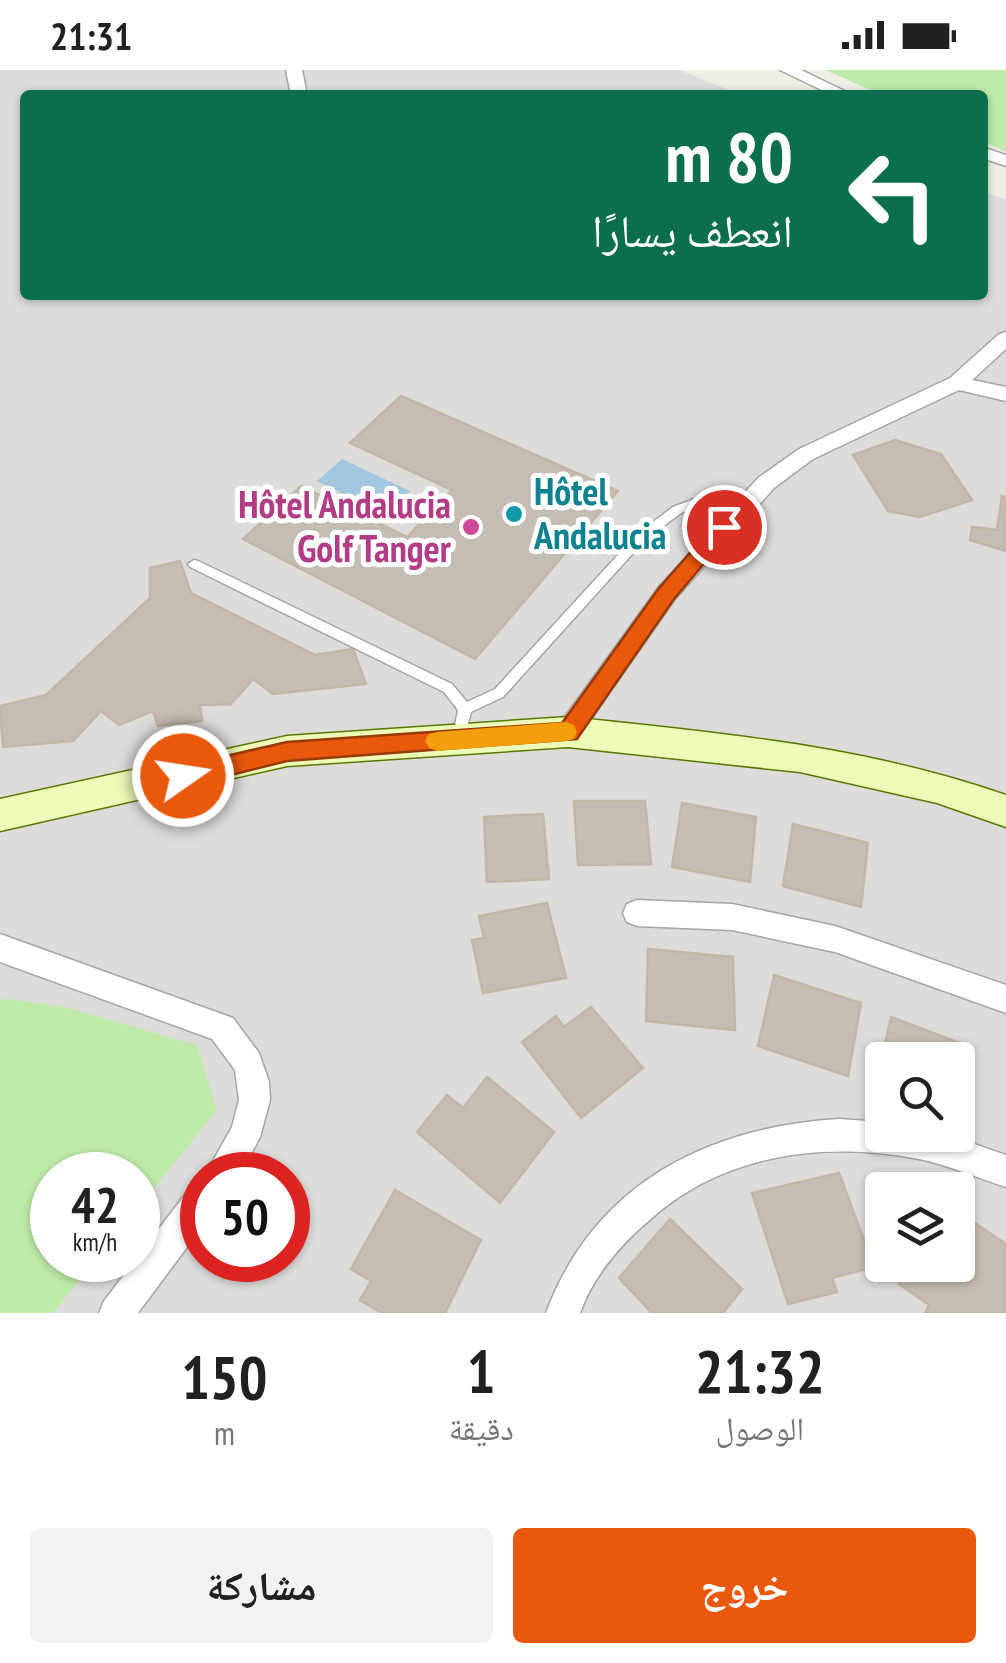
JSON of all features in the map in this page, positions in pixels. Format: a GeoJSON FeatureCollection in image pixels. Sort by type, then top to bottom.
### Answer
{"type":"FeatureCollection","features":[{"type":"Feature","properties":{"kind":"main road"},"geometry":{"type":"LineString","coordinates":[[0,815],[287,752],[462,724],[800,756],[938,787],[1006,811]]}},
{"type":"Feature","properties":{"kind":"street"},"geometry":{"type":"LineString","coordinates":[[788,70],[833,90]]}},
{"type":"Feature","properties":{"kind":"street"},"geometry":{"type":"LineString","coordinates":[[568,732],[667,594],[766,482],[806,454],[957,383],[1006,340]]}},
{"type":"Feature","properties":{"kind":"street"},"geometry":{"type":"LineString","coordinates":[[957,383],[1006,394]]}},
{"type":"Feature","properties":{"kind":"street"},"geometry":{"type":"LineString","coordinates":[[637,913],[732,917],[835,939],[1006,999]]}},
{"type":"Feature","properties":{"kind":"street"},"geometry":{"type":"LineString","coordinates":[[0,948],[222,1028],[242,1047],[254,1072],[255,1102],[248,1130],[235,1152]]}},
{"type":"Feature","properties":{"kind":"street"},"geometry":{"type":"LineString","coordinates":[[563,1313],[571,1288],[604,1240],[648,1196],[710,1160],[766,1140],[839,1135],[919,1143],[1006,1171]]}},
{"type":"Feature","properties":{"kind":"street"},"geometry":{"type":"LineString","coordinates":[[116,1313],[180,1229]]}},
{"type":"Feature","properties":{"kind":"lane"},"geometry":{"type":"LineString","coordinates":[[194,564],[448,688],[462,724],[500,693],[640,538],[677,510],[702,500],[740,509]]}},
{"type":"Feature","properties":{"kind":"shaded area"},"geometry":{"type":"Polygon","coordinates":[[[0,70],[679,70],[729,90],[20,90],[20,300],[988,300],[988,192],[1006,200],[1006,1313],[0,1313],[0,70]]]}},
{"type":"Feature","properties":{"kind":"green space"},"geometry":{"type":"Polygon","coordinates":[[[826,70],[1006,70],[1006,152],[988,143],[988,90],[870,90],[826,70]]]}},
{"type":"Feature","properties":{"kind":"green space"},"geometry":{"type":"Polygon","coordinates":[[[0,998],[65,1007],[197,1045],[217,1110],[160,1181],[160,1152],[30,1152],[30,1282],[78,1282],[53,1313],[0,1313],[0,998]]]}},
{"type":"Feature","properties":{"kind":"water"},"geometry":{"type":"Polygon","coordinates":[[[342,459],[410,491],[386,515],[317,481],[342,459]]]}},
{"type":"Feature","properties":{"kind":"building","name":"Hôtel Andalucia"},"geometry":{"type":"Polygon","coordinates":[[[401,396],[618,491],[475,659],[243,539],[301,486],[407,537],[452,490],[350,443],[401,396]]]}},
{"type":"Feature","properties":{"kind":"building"},"geometry":{"type":"Polygon","coordinates":[[[895,440],[941,454],[972,500],[920,517],[888,511],[853,455],[895,440]]]}},
{"type":"Feature","properties":{"kind":"building"},"geometry":{"type":"Polygon","coordinates":[[[1002,496],[1006,497],[1006,551],[970,540],[972,527],[997,530],[1002,496]]]}},
{"type":"Feature","properties":{"kind":"building"},"geometry":{"type":"Polygon","coordinates":[[[180,561],[191,593],[315,655],[353,649],[366,684],[273,694],[253,679],[231,704],[200,705],[202,721],[158,726],[153,711],[119,725],[101,711],[73,741],[3,747],[0,706],[46,695],[150,598],[150,568],[180,561]]]}},
{"type":"Feature","properties":{"kind":"building"},"geometry":{"type":"Polygon","coordinates":[[[574,801],[645,801],[651,864],[578,865],[574,801]]]}},
{"type":"Feature","properties":{"kind":"building"},"geometry":{"type":"Polygon","coordinates":[[[682,803],[756,817],[750,882],[672,867],[682,803]]]}},
{"type":"Feature","properties":{"kind":"building"},"geometry":{"type":"Polygon","coordinates":[[[543,814],[549,879],[487,882],[484,817],[543,814]]]}},
{"type":"Feature","properties":{"kind":"building"},"geometry":{"type":"Polygon","coordinates":[[[793,824],[868,843],[861,907],[783,886],[793,824]]]}},
{"type":"Feature","properties":{"kind":"building"},"geometry":{"type":"Polygon","coordinates":[[[547,903],[566,978],[483,993],[472,940],[484,938],[479,916],[547,903]]]}},
{"type":"Feature","properties":{"kind":"building"},"geometry":{"type":"Polygon","coordinates":[[[648,949],[733,957],[735,1030],[646,1021],[648,949]]]}},
{"type":"Feature","properties":{"kind":"building"},"geometry":{"type":"Polygon","coordinates":[[[774,975],[861,1003],[848,1076],[758,1046],[774,975]]]}},
{"type":"Feature","properties":{"kind":"building"},"geometry":{"type":"Polygon","coordinates":[[[591,1007],[643,1068],[581,1118],[522,1042],[556,1016],[564,1027],[591,1007]]]}},
{"type":"Feature","properties":{"kind":"building"},"geometry":{"type":"Polygon","coordinates":[[[891,1017],[958,1042],[886,1042],[891,1017]]]}},
{"type":"Feature","properties":{"kind":"building"},"geometry":{"type":"Polygon","coordinates":[[[487,1077],[554,1132],[500,1203],[417,1132],[447,1095],[463,1108],[487,1077]]]}},
{"type":"Feature","properties":{"kind":"building"},"geometry":{"type":"Polygon","coordinates":[[[839,1173],[865,1243],[865,1269],[832,1278],[837,1292],[788,1304],[752,1193],[839,1173]]]}},
{"type":"Feature","properties":{"kind":"building"},"geometry":{"type":"Polygon","coordinates":[[[395,1190],[481,1240],[445,1313],[382,1313],[360,1300],[371,1281],[351,1269],[395,1190]]]}},
{"type":"Feature","properties":{"kind":"building"},"geometry":{"type":"Polygon","coordinates":[[[670,1219],[742,1289],[723,1313],[652,1313],[619,1278],[670,1219]]]}},
{"type":"Feature","properties":{"kind":"building"},"geometry":{"type":"Polygon","coordinates":[[[975,1223],[1006,1244],[1006,1313],[925,1313],[929,1305],[899,1284],[975,1282],[975,1223]]]}},
{"type":"Feature","properties":{"kind":"slow traffic"},"geometry":{"type":"LineString","coordinates":[[437,741],[566,732]]}},
{"type":"Feature","properties":{"kind":"place","name":"Hôtel Andalucia"},"geometry":{"type":"Point","coordinates":[514,514]}},
{"type":"Feature","properties":{"kind":"place","name":"Hôtel Andalucia Golf Tanger"},"geometry":{"type":"Point","coordinates":[471,527]}},
{"type":"Feature","properties":{"kind":"route"},"geometry":{"type":"LineString","coordinates":[[183,776],[287,752],[568,732],[667,594],[724,527]]}}]}
